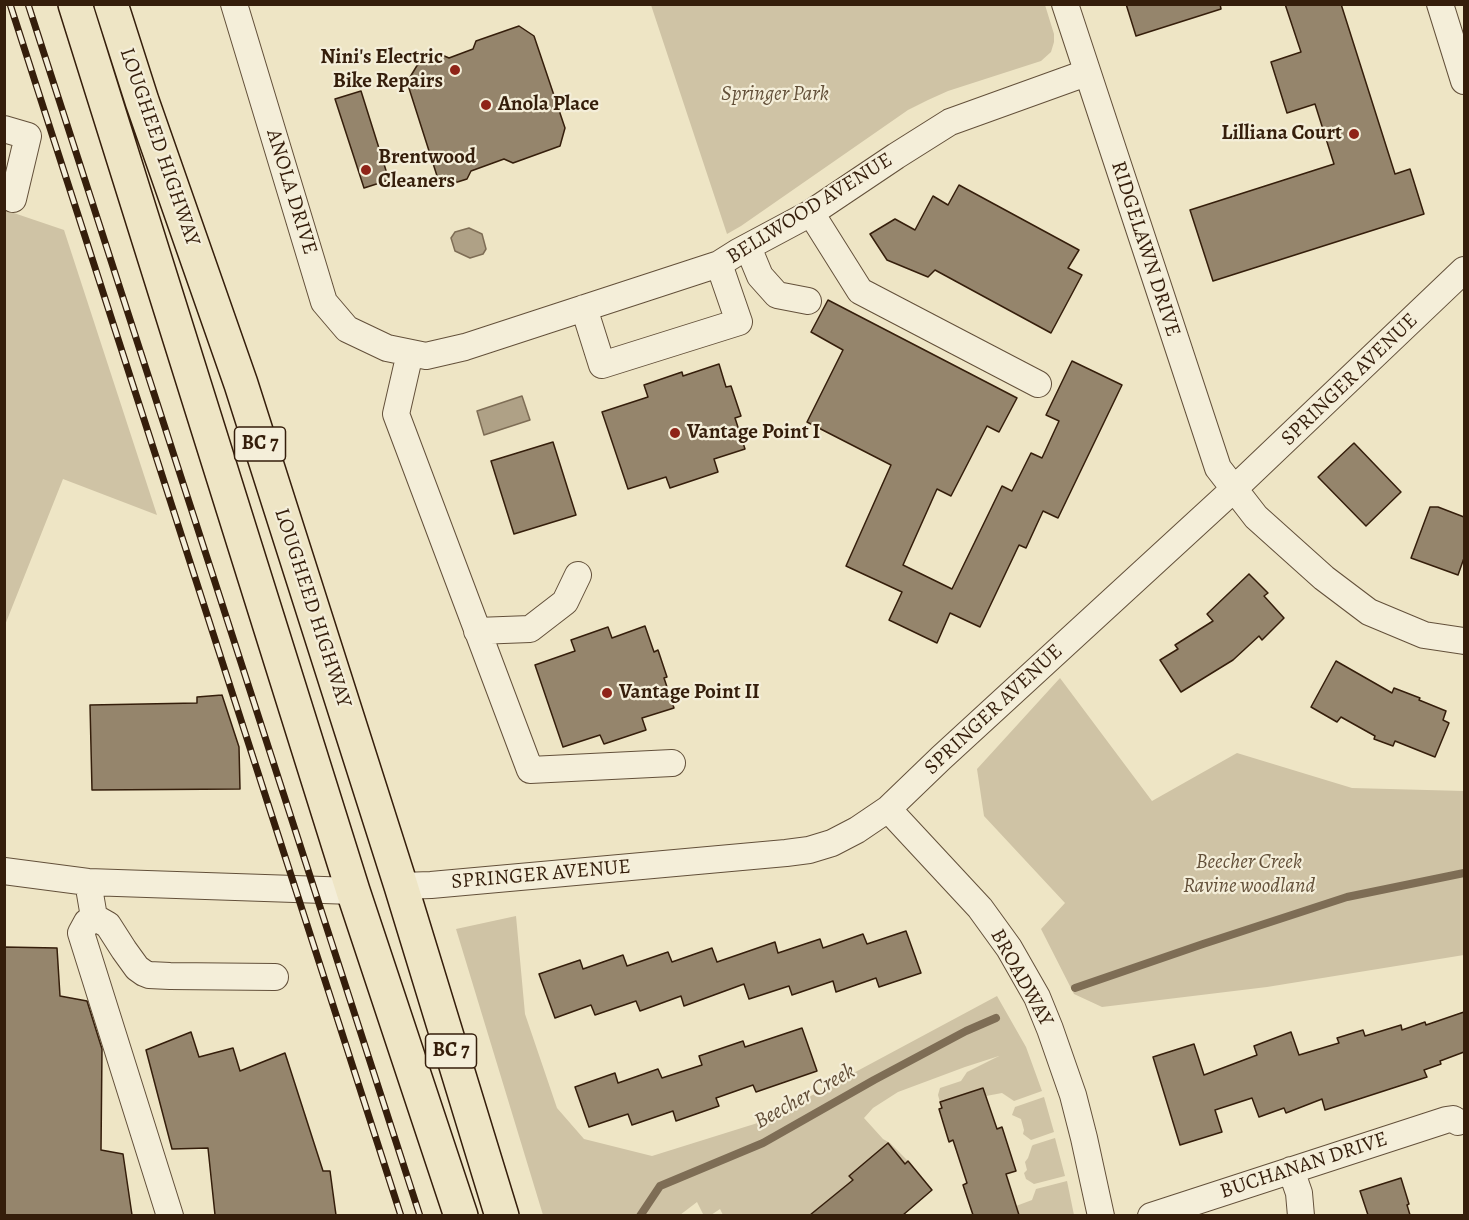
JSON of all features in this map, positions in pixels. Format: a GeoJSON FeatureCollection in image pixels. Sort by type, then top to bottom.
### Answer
{"type":"FeatureCollection","features":[{"type":"Feature","properties":{"kind":"main road","name":"LOUGHEED HIGHWAY"},"geometry":{"type":"LineString","coordinates":[[75,4],[353,891],[461,1215]]}},
{"type":"Feature","properties":{"kind":"main road","name":"LOUGHEED HIGHWAY"},"geometry":{"type":"LineString","coordinates":[[111,4],[142,101],[241,384],[401,886],[502,1215]]}},
{"type":"Feature","properties":{"kind":"street","name":"ANOLA DRIVE"},"geometry":{"type":"LineString","coordinates":[[234,4],[324,302],[347,329],[399,350]]}},
{"type":"Feature","properties":{"kind":"street","name":"RIDGELAWN DRIVE"},"geometry":{"type":"LineString","coordinates":[[1065,4],[1218,468],[1256,517],[1324,578],[1369,612],[1424,635],[1464,641]]}},
{"type":"Feature","properties":{"kind":"street"},"geometry":{"type":"LineString","coordinates":[[1440,4],[1464,81]]}},
{"type":"Feature","properties":{"kind":"street","name":"BELLWOOD AVENUE"},"geometry":{"type":"LineString","coordinates":[[399,350],[426,356],[465,347],[719,264],[811,213],[950,122],[1086,73]]}},
{"type":"Feature","properties":{"kind":"street"},"geometry":{"type":"LineString","coordinates":[[4,129],[28,136],[13,199]]}},
{"type":"Feature","properties":{"kind":"street"},"geometry":{"type":"LineString","coordinates":[[811,213],[860,291],[1038,384]]}},
{"type":"Feature","properties":{"kind":"street"},"geometry":{"type":"LineString","coordinates":[[748,247],[760,276],[777,295],[808,301]]}},
{"type":"Feature","properties":{"kind":"street"},"geometry":{"type":"LineString","coordinates":[[584,308],[602,365],[739,322],[719,264]]}},
{"type":"Feature","properties":{"kind":"street","name":"SPRINGER AVENUE"},"geometry":{"type":"LineString","coordinates":[[401,886],[786,853],[832,843],[865,825],[888,809],[1234,489],[1464,270]]}},
{"type":"Feature","properties":{"kind":"street"},"geometry":{"type":"LineString","coordinates":[[399,350],[396,414],[530,770],[672,763]]}},
{"type":"Feature","properties":{"kind":"street"},"geometry":{"type":"LineString","coordinates":[[477,631],[530,629],[565,602],[578,575]]}},
{"type":"Feature","properties":{"kind":"street","name":"BROADWAY"},"geometry":{"type":"LineString","coordinates":[[888,809],[996,928],[1010,948],[1037,997],[1073,1095],[1101,1215]]}},
{"type":"Feature","properties":{"kind":"street"},"geometry":{"type":"LineString","coordinates":[[4,871],[88,882],[353,891]]}},
{"type":"Feature","properties":{"kind":"street"},"geometry":{"type":"LineString","coordinates":[[88,882],[94,917]]}},
{"type":"Feature","properties":{"kind":"street"},"geometry":{"type":"LineString","coordinates":[[94,917],[108,925],[137,968],[149,975],[275,978]]}},
{"type":"Feature","properties":{"kind":"street"},"geometry":{"type":"LineString","coordinates":[[94,917],[87,922],[81,933],[170,1215]]}},
{"type":"Feature","properties":{"kind":"street","name":"BUCHANAN DRIVE"},"geometry":{"type":"LineString","coordinates":[[1151,1215],[1446,1120],[1453,1119],[1462,1124]]}},
{"type":"Feature","properties":{"kind":"street"},"geometry":{"type":"LineString","coordinates":[[1291,1170],[1299,1194],[1301,1215]]}},
{"type":"Feature","properties":{"kind":"green space","name":"Springer Park"},"geometry":{"type":"Polygon","coordinates":[[[651,5],[1045,5],[1054,34],[1054,42],[1051,52],[1041,61],[948,91],[908,110],[727,234],[651,5]]]}},
{"type":"Feature","properties":{"kind":"green space"},"geometry":{"type":"Polygon","coordinates":[[[5,210],[64,230],[157,515],[63,479],[5,625],[5,210]]]}},
{"type":"Feature","properties":{"kind":"green space","name":"Beecher Creek Ravine woodland"},"geometry":{"type":"Polygon","coordinates":[[[1060,678],[1152,801],[1237,753],[1352,788],[1464,791],[1464,955],[1267,987],[1102,1007],[1074,994],[1041,929],[1065,903],[984,816],[977,769],[1060,678]]]}},
{"type":"Feature","properties":{"kind":"green space"},"geometry":{"type":"Polygon","coordinates":[[[516,916],[525,1014],[557,1108],[584,1139],[652,1156],[764,1121],[997,996],[1026,1047],[1042,1091],[1014,1101],[1002,1093],[986,1096],[983,1088],[940,1102],[938,1095],[940,1088],[961,1081],[967,1072],[999,1056],[898,1092],[873,1108],[864,1118],[908,1161],[905,1164],[888,1144],[850,1176],[853,1180],[810,1215],[723,1215],[720,1209],[711,1215],[705,1215],[697,1202],[680,1215],[543,1215],[456,929],[516,916]]]}},
{"type":"Feature","properties":{"kind":"green space"},"geometry":{"type":"Polygon","coordinates":[[[1044,1097],[1054,1132],[1031,1140],[1023,1134],[1021,1119],[1012,1115],[1015,1107],[1044,1097]]]}},
{"type":"Feature","properties":{"kind":"green space"},"geometry":{"type":"Polygon","coordinates":[[[1055,1138],[1065,1176],[1034,1184],[1026,1179],[1024,1173],[1027,1170],[1025,1162],[1032,1146],[1055,1138]]]}},
{"type":"Feature","properties":{"kind":"green space"},"geometry":{"type":"Polygon","coordinates":[[[1067,1181],[1074,1215],[1019,1215],[1016,1206],[1032,1200],[1036,1189],[1067,1181]]]}},
{"type":"Feature","properties":{"kind":"shaded area"},"geometry":{"type":"Polygon","coordinates":[[[469,228],[482,234],[486,249],[483,254],[470,258],[455,251],[451,238],[455,232],[469,228]]]}},
{"type":"Feature","properties":{"kind":"shaded area"},"geometry":{"type":"Polygon","coordinates":[[[522,396],[530,420],[484,435],[477,411],[522,396]]]}},
{"type":"Feature","properties":{"kind":"building"},"geometry":{"type":"Polygon","coordinates":[[[1126,4],[1220,4],[1221,9],[1136,36],[1126,4]]]}},
{"type":"Feature","properties":{"kind":"building","name":"Lilliana Court"},"geometry":{"type":"Polygon","coordinates":[[[1285,4],[1341,4],[1395,174],[1410,169],[1424,214],[1213,281],[1190,210],[1334,164],[1315,104],[1287,113],[1271,62],[1301,52],[1285,4]]]}},
{"type":"Feature","properties":{"kind":"building","name":"Anola Place"},"geometry":{"type":"Polygon","coordinates":[[[519,26],[534,36],[565,128],[560,146],[513,163],[504,159],[471,171],[467,179],[451,184],[438,179],[407,82],[418,64],[442,55],[449,58],[473,49],[476,41],[519,26]]]}},
{"type":"Feature","properties":{"kind":"building"},"geometry":{"type":"Polygon","coordinates":[[[361,91],[389,180],[364,188],[335,99],[361,91]]]}},
{"type":"Feature","properties":{"kind":"building"},"geometry":{"type":"Polygon","coordinates":[[[959,185],[1079,250],[1068,268],[1082,275],[1051,333],[935,270],[928,277],[887,260],[870,234],[895,219],[915,230],[933,196],[948,205],[959,185]]]}},
{"type":"Feature","properties":{"kind":"building"},"geometry":{"type":"Polygon","coordinates":[[[828,300],[1017,398],[999,432],[987,426],[951,496],[937,489],[903,565],[952,589],[1002,486],[1012,491],[1031,453],[1042,458],[1059,421],[1046,415],[1072,361],[1122,385],[1058,518],[1043,511],[1026,548],[1019,545],[980,627],[950,613],[937,643],[889,620],[902,592],[846,566],[891,465],[807,422],[843,350],[811,332],[828,300]]]}},
{"type":"Feature","properties":{"kind":"building","name":"Vantage Point I"},"geometry":{"type":"Polygon","coordinates":[[[719,364],[726,387],[731,386],[741,416],[735,418],[745,449],[714,459],[718,472],[670,488],[666,477],[628,489],[602,412],[648,397],[644,385],[682,372],[683,376],[719,364]]]}},
{"type":"Feature","properties":{"kind":"building"},"geometry":{"type":"Polygon","coordinates":[[[553,442],[576,515],[514,534],[491,461],[553,442]]]}},
{"type":"Feature","properties":{"kind":"building"},"geometry":{"type":"Polygon","coordinates":[[[1354,443],[1401,492],[1366,526],[1318,477],[1354,443]]]}},
{"type":"Feature","properties":{"kind":"building"},"geometry":{"type":"Polygon","coordinates":[[[1430,507],[1438,507],[1464,517],[1464,558],[1458,575],[1411,558],[1430,507]]]}},
{"type":"Feature","properties":{"kind":"building"},"geometry":{"type":"Polygon","coordinates":[[[1249,574],[1268,593],[1264,596],[1284,618],[1262,640],[1259,636],[1233,660],[1181,692],[1160,660],[1178,649],[1175,645],[1213,621],[1207,614],[1249,574]]]}},
{"type":"Feature","properties":{"kind":"building","name":"Vantage Point II"},"geometry":{"type":"Polygon","coordinates":[[[645,626],[654,652],[658,650],[674,708],[642,718],[646,730],[604,744],[600,735],[563,747],[535,665],[575,651],[571,640],[608,627],[612,638],[645,626]]]}},
{"type":"Feature","properties":{"kind":"building"},"geometry":{"type":"Polygon","coordinates":[[[1336,661],[1392,693],[1394,688],[1446,711],[1443,720],[1449,723],[1435,757],[1395,741],[1393,746],[1374,739],[1375,736],[1341,717],[1337,722],[1311,707],[1336,661]]]}},
{"type":"Feature","properties":{"kind":"building"},"geometry":{"type":"Polygon","coordinates":[[[222,695],[239,747],[240,789],[92,790],[90,705],[197,703],[197,697],[222,695]]]}},
{"type":"Feature","properties":{"kind":"building"},"geometry":{"type":"Polygon","coordinates":[[[906,931],[921,973],[879,987],[876,978],[836,992],[833,981],[792,995],[789,986],[749,999],[744,984],[684,1006],[681,996],[640,1011],[636,1001],[595,1015],[591,1005],[555,1018],[539,974],[580,960],[583,969],[623,955],[627,966],[668,952],[672,962],[712,948],[717,962],[775,942],[778,953],[820,939],[823,948],[863,934],[867,944],[906,931]]]}},
{"type":"Feature","properties":{"kind":"building"},"geometry":{"type":"Polygon","coordinates":[[[4,947],[57,948],[60,996],[87,1001],[102,1049],[101,1150],[123,1154],[132,1215],[4,1215],[4,947]]]}},
{"type":"Feature","properties":{"kind":"building"},"geometry":{"type":"Polygon","coordinates":[[[1464,1012],[1464,1052],[1424,1070],[1427,1077],[1325,1110],[1322,1099],[1286,1113],[1284,1108],[1259,1117],[1252,1098],[1215,1110],[1222,1132],[1180,1145],[1153,1057],[1194,1044],[1204,1075],[1257,1055],[1254,1046],[1291,1032],[1299,1055],[1339,1043],[1337,1038],[1363,1030],[1365,1036],[1401,1025],[1402,1030],[1425,1022],[1426,1025],[1464,1012]]]}},
{"type":"Feature","properties":{"kind":"building"},"geometry":{"type":"Polygon","coordinates":[[[802,1028],[817,1071],[756,1092],[753,1085],[716,1098],[719,1106],[676,1121],[673,1111],[632,1125],[628,1114],[589,1127],[575,1087],[615,1073],[618,1083],[658,1069],[662,1078],[702,1065],[699,1056],[743,1041],[745,1047],[802,1028]]]}},
{"type":"Feature","properties":{"kind":"building"},"geometry":{"type":"Polygon","coordinates":[[[191,1032],[199,1057],[233,1048],[240,1071],[285,1053],[323,1171],[330,1171],[336,1215],[215,1215],[208,1148],[172,1149],[146,1050],[191,1032]]]}},
{"type":"Feature","properties":{"kind":"building"},"geometry":{"type":"Polygon","coordinates":[[[983,1088],[997,1129],[1002,1127],[1016,1171],[1006,1174],[1019,1215],[973,1215],[963,1185],[967,1183],[953,1140],[949,1142],[939,1109],[942,1108],[940,1102],[983,1088]]]}},
{"type":"Feature","properties":{"kind":"building"},"geometry":{"type":"Polygon","coordinates":[[[888,1143],[905,1164],[908,1161],[932,1190],[903,1215],[810,1215],[853,1180],[849,1176],[888,1143]]]}},
{"type":"Feature","properties":{"kind":"building"},"geometry":{"type":"Polygon","coordinates":[[[1401,1178],[1410,1215],[1368,1215],[1360,1191],[1401,1178]]]}},
{"type":"Feature","properties":{"kind":"waterway","name":"Beecher Creek"},"geometry":{"type":"LineString","coordinates":[[1075,988],[1347,897],[1464,873]]}},
{"type":"Feature","properties":{"kind":"waterway","name":"Beecher Creek"},"geometry":{"type":"LineString","coordinates":[[640,1216],[660,1186],[763,1143],[874,1080],[966,1031],[996,1018]]}},
{"type":"Feature","properties":{"kind":"railway"},"geometry":{"type":"LineString","coordinates":[[10,4],[401,1216]]}},
{"type":"Feature","properties":{"kind":"railway"},"geometry":{"type":"LineString","coordinates":[[28,4],[420,1216]]}},
{"type":"Feature","properties":{"kind":"place","name":"Nini's Electric Bike Repairs"},"geometry":{"type":"Point","coordinates":[455,70]}},
{"type":"Feature","properties":{"kind":"place","name":"Anola Place"},"geometry":{"type":"Point","coordinates":[486,105]}},
{"type":"Feature","properties":{"kind":"place","name":"Lilliana Court"},"geometry":{"type":"Point","coordinates":[1354,134]}},
{"type":"Feature","properties":{"kind":"place","name":"Brentwood Cleaners"},"geometry":{"type":"Point","coordinates":[366,170]}},
{"type":"Feature","properties":{"kind":"place","name":"Vantage Point I"},"geometry":{"type":"Point","coordinates":[675,433]}},
{"type":"Feature","properties":{"kind":"place","name":"Vantage Point II"},"geometry":{"type":"Point","coordinates":[607,693]}}]}
